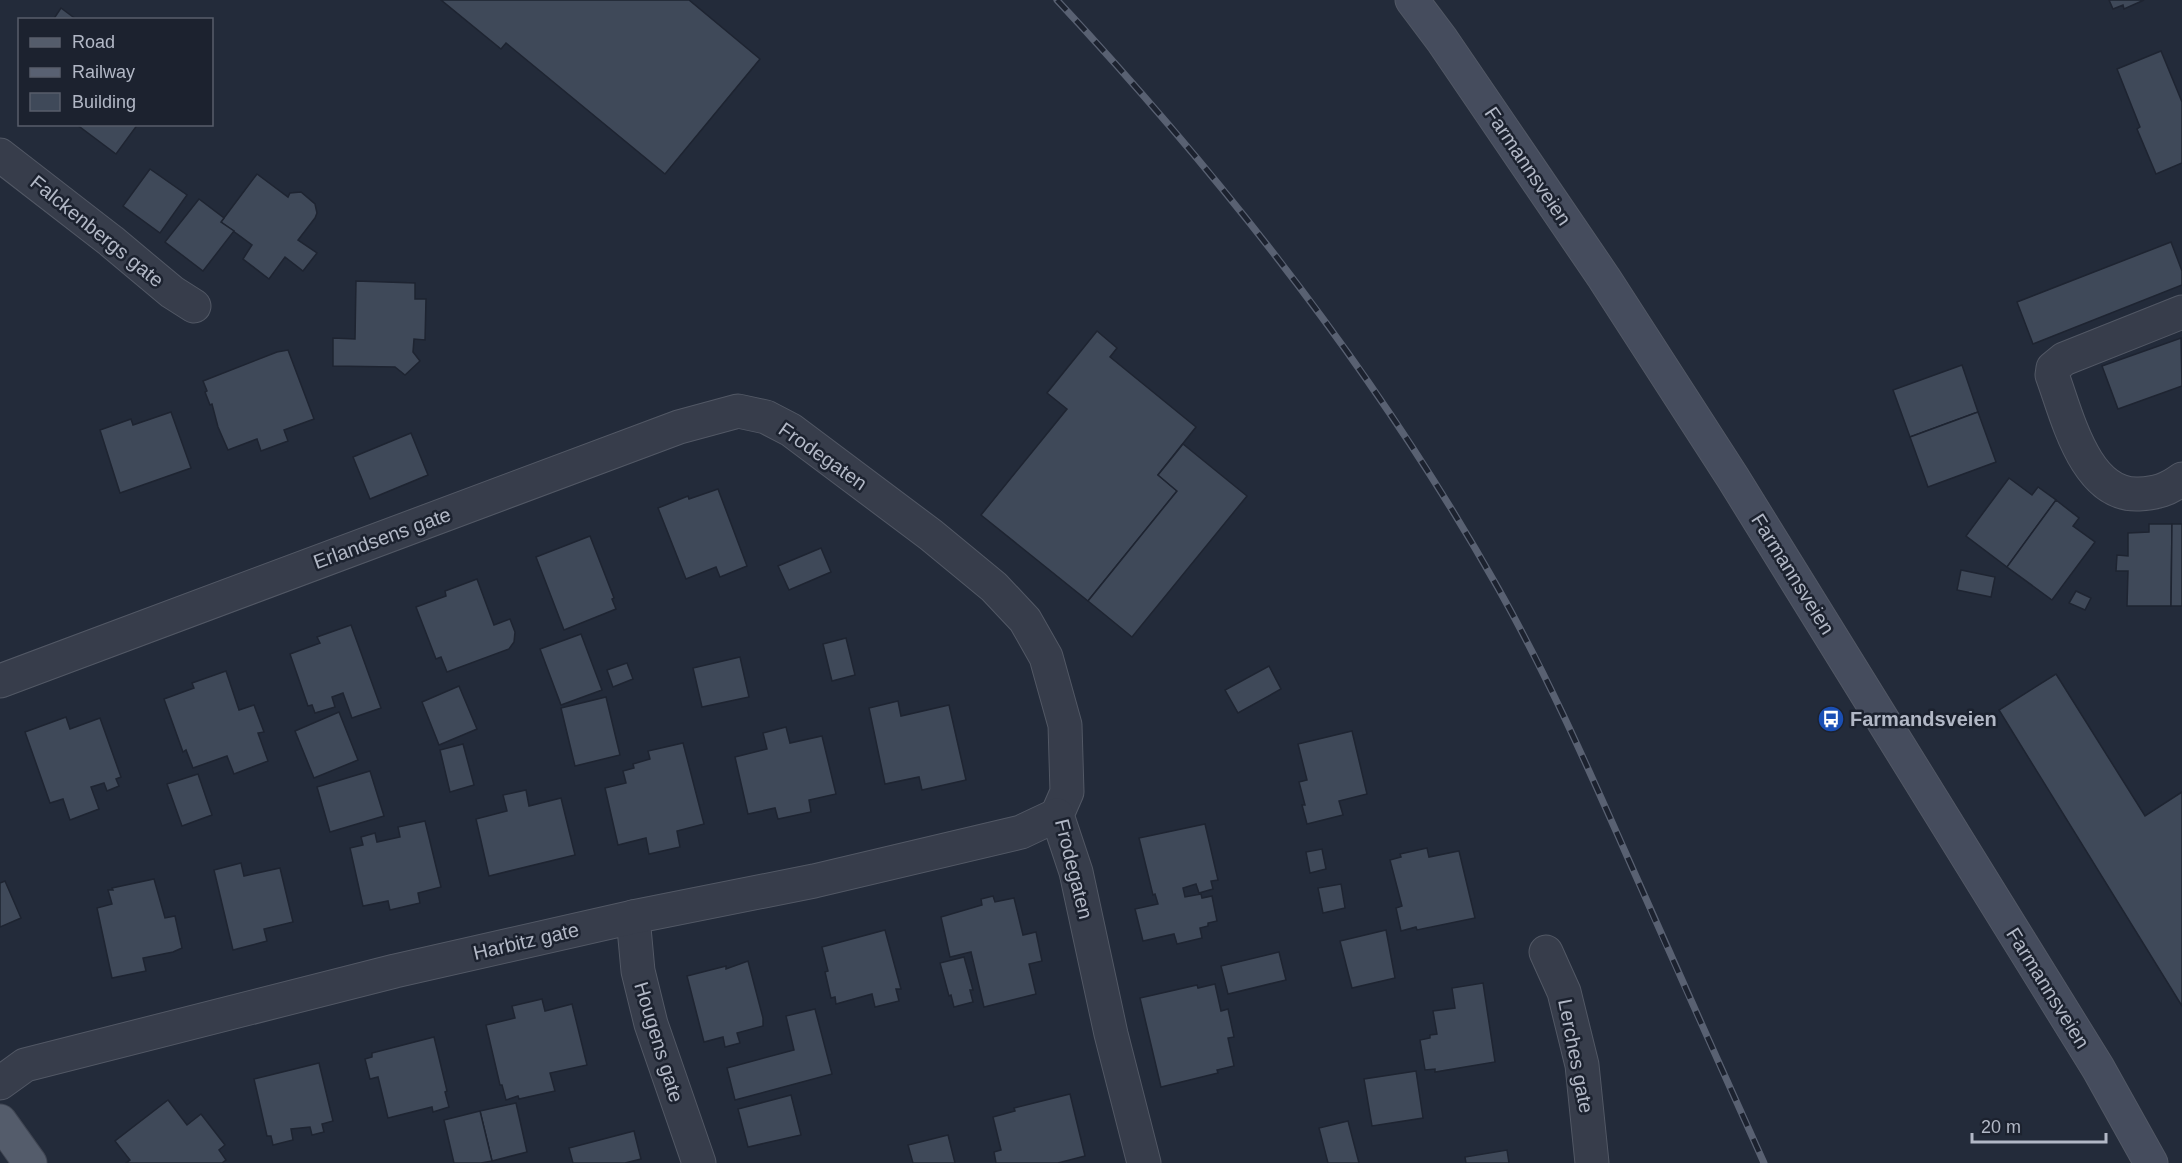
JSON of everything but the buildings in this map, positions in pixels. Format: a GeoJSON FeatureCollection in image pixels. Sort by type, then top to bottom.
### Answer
{"type":"FeatureCollection","features":[{"type":"Feature","properties":{"kind":"main road","name":"Farmannsveien"},"geometry":{"type":"LineString","coordinates":[[1412,0],[1442,40],[1604,278],[1733,478],[2098,1068],[2151,1163]]}},
{"type":"Feature","properties":{"kind":"main road"},"geometry":{"type":"LineString","coordinates":[[0,1120],[30,1163]]}},
{"type":"Feature","properties":{"kind":"street","name":"Falckenbergs gate"},"geometry":{"type":"LineString","coordinates":[[0,155],[111,241],[172,292],[194,306]]}},
{"type":"Feature","properties":{"kind":"street"},"geometry":{"type":"LineString","coordinates":[[2182,312],[2064,359],[2053,368],[2052,375],[2081,450],[2090,467],[2106,484],[2115,490],[2134,494],[2156,493],[2168,489],[2182,479]]}},
{"type":"Feature","properties":{"kind":"street","name":"Erlandsens gate"},"geometry":{"type":"LineString","coordinates":[[0,681],[679,427],[738,411],[766,417]]}},
{"type":"Feature","properties":{"kind":"street","name":"Frodegaten"},"geometry":{"type":"LineString","coordinates":[[766,417],[791,430],[931,535],[994,587],[1025,621],[1046,657],[1065,725],[1067,792],[1057,815],[1076,872],[1111,1034],[1144,1163]]}},
{"type":"Feature","properties":{"kind":"street","name":"Harbitz gate"},"geometry":{"type":"LineString","coordinates":[[0,1083],[25,1065],[395,970],[633,917],[814,881],[1021,832],[1057,815]]}},
{"type":"Feature","properties":{"kind":"street","name":"Hougens gate"},"geometry":{"type":"LineString","coordinates":[[633,917],[638,971],[648,1014],[699,1163]]}},
{"type":"Feature","properties":{"kind":"street","name":"Lerches gate"},"geometry":{"type":"LineString","coordinates":[[1546,952],[1564,992],[1582,1065],[1592,1163]]}},
{"type":"Feature","properties":{"kind":"railway"},"geometry":{"type":"LineString","coordinates":[[1057,0],[1179,137],[1295,281],[1402,431],[1451,509],[1498,588],[1553,693],[1764,1163]]}},
{"type":"Feature","properties":{"kind":"place","name":"Farmandsveien"},"geometry":{"type":"Point","coordinates":[1831,719]}}]}
